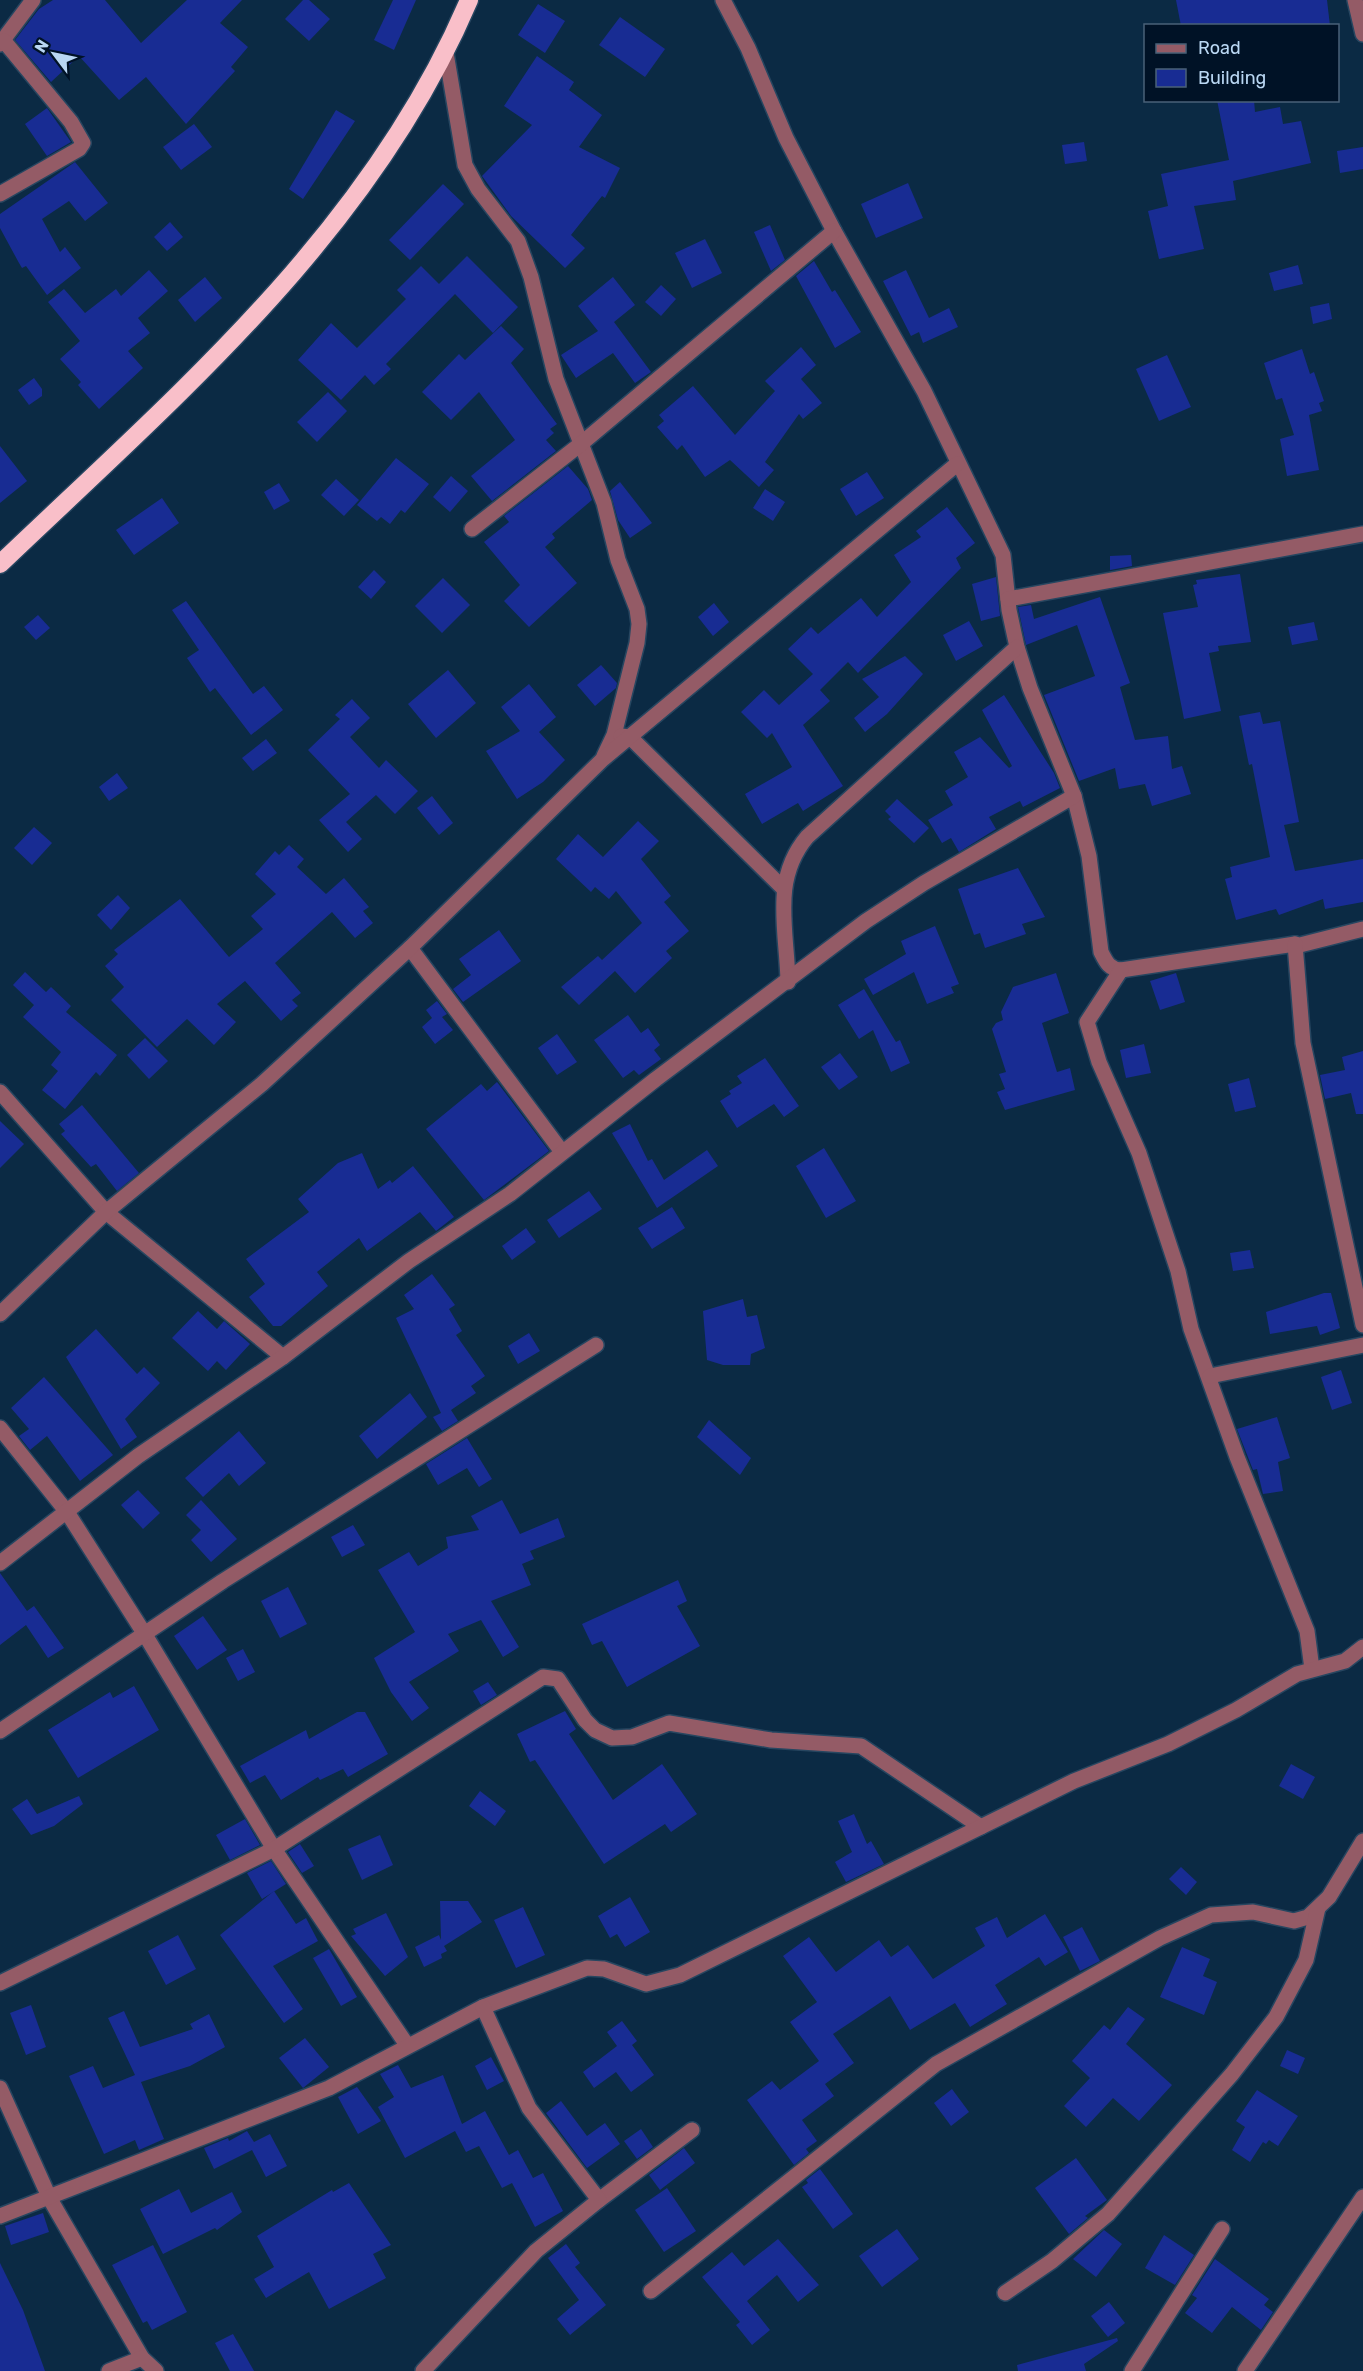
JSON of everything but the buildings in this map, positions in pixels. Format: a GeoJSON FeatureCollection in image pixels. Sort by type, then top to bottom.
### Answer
{"type":"FeatureCollection","features":[{"type":"Feature","properties":{"kind":"highway"},"geometry":{"type":"LineString","coordinates":[[0,564],[204,370],[321,242],[381,162],[446,53],[469,0]]}},
{"type":"Feature","properties":{"kind":"street"},"geometry":{"type":"LineString","coordinates":[[723,0],[748,48],[786,138],[834,231],[924,391],[957,464],[1003,555],[1017,647],[1030,688],[1074,796],[1089,856],[1101,952],[1111,968],[1121,970],[1295,944],[1296,946],[1363,929]]}},
{"type":"Feature","properties":{"kind":"street"},"geometry":{"type":"LineString","coordinates":[[1355,0],[1363,34]]}},
{"type":"Feature","properties":{"kind":"street"},"geometry":{"type":"LineString","coordinates":[[0,194],[79,149],[83,143],[71,122],[2,42],[24,4]]}},
{"type":"Feature","properties":{"kind":"street"},"geometry":{"type":"LineString","coordinates":[[446,53],[465,165],[478,189],[518,240],[531,277],[556,379],[604,503],[618,560],[637,609],[639,624],[614,735],[603,759]]}},
{"type":"Feature","properties":{"kind":"street"},"geometry":{"type":"LineString","coordinates":[[472,529],[582,443],[834,231]]}},
{"type":"Feature","properties":{"kind":"street"},"geometry":{"type":"LineString","coordinates":[[0,1314],[106,1212],[262,1084],[410,948],[603,759],[957,464]]}},
{"type":"Feature","properties":{"kind":"street"},"geometry":{"type":"LineString","coordinates":[[1008,599],[1363,534]]}},
{"type":"Feature","properties":{"kind":"street"},"geometry":{"type":"LineString","coordinates":[[788,982],[784,889],[788,869],[795,852],[807,837],[1017,647]]}},
{"type":"Feature","properties":{"kind":"street"},"geometry":{"type":"LineString","coordinates":[[614,735],[630,737],[784,889]]}},
{"type":"Feature","properties":{"kind":"street"},"geometry":{"type":"LineString","coordinates":[[0,1563],[138,1456],[283,1357],[409,1261],[510,1194],[839,941],[924,883],[1074,796]]}},
{"type":"Feature","properties":{"kind":"street"},"geometry":{"type":"LineString","coordinates":[[1295,944],[1303,1043],[1363,1325]]}},
{"type":"Feature","properties":{"kind":"street"},"geometry":{"type":"LineString","coordinates":[[410,948],[562,1152]]}},
{"type":"Feature","properties":{"kind":"street"},"geometry":{"type":"LineString","coordinates":[[1121,970],[1087,1022],[1099,1062],[1139,1153],[1178,1271],[1191,1329],[1210,1376],[1237,1457],[1307,1630],[1312,1669]]}},
{"type":"Feature","properties":{"kind":"street"},"geometry":{"type":"LineString","coordinates":[[0,1092],[106,1212],[283,1357]]}},
{"type":"Feature","properties":{"kind":"street"},"geometry":{"type":"LineString","coordinates":[[1210,1376],[1363,1344]]}},
{"type":"Feature","properties":{"kind":"street"},"geometry":{"type":"LineString","coordinates":[[0,1731],[144,1633],[596,1345]]}},
{"type":"Feature","properties":{"kind":"street"},"geometry":{"type":"LineString","coordinates":[[0,1428],[67,1512],[144,1633],[274,1849],[407,2045]]}},
{"type":"Feature","properties":{"kind":"street"},"geometry":{"type":"LineString","coordinates":[[0,2216],[50,2199],[328,2088],[483,2007],[587,1968],[604,1969],[646,1984],[680,1975],[1074,1781],[1168,1744],[1236,1710],[1297,1674],[1345,1661],[1363,1647]]}},
{"type":"Feature","properties":{"kind":"street"},"geometry":{"type":"LineString","coordinates":[[0,1983],[274,1849],[543,1677],[551,1676],[564,1686],[585,1720],[595,1730],[612,1738],[632,1737],[669,1723],[771,1740],[861,1746],[981,1827]]}},
{"type":"Feature","properties":{"kind":"street"},"geometry":{"type":"LineString","coordinates":[[651,2291],[936,2064],[1160,1938],[1211,1915],[1253,1912],[1294,1921],[1308,1917],[1329,1897],[1363,1841]]}},
{"type":"Feature","properties":{"kind":"street"},"geometry":{"type":"LineString","coordinates":[[1005,2293],[1052,2261],[1108,2214],[1232,2074],[1281,2008],[1305,1960],[1318,1908]]}},
{"type":"Feature","properties":{"kind":"street"},"geometry":{"type":"LineString","coordinates":[[483,2007],[529,2108],[599,2200]]}},
{"type":"Feature","properties":{"kind":"street"},"geometry":{"type":"LineString","coordinates":[[0,2088],[50,2199],[142,2358],[156,2371]]}},
{"type":"Feature","properties":{"kind":"street"},"geometry":{"type":"LineString","coordinates":[[423,2371],[536,2251],[692,2130]]}},
{"type":"Feature","properties":{"kind":"street"},"geometry":{"type":"LineString","coordinates":[[1245,2371],[1363,2197]]}},
{"type":"Feature","properties":{"kind":"street"},"geometry":{"type":"LineString","coordinates":[[1132,2371],[1222,2229]]}},
{"type":"Feature","properties":{"kind":"street"},"geometry":{"type":"LineString","coordinates":[[110,2371],[142,2358]]}}]}
